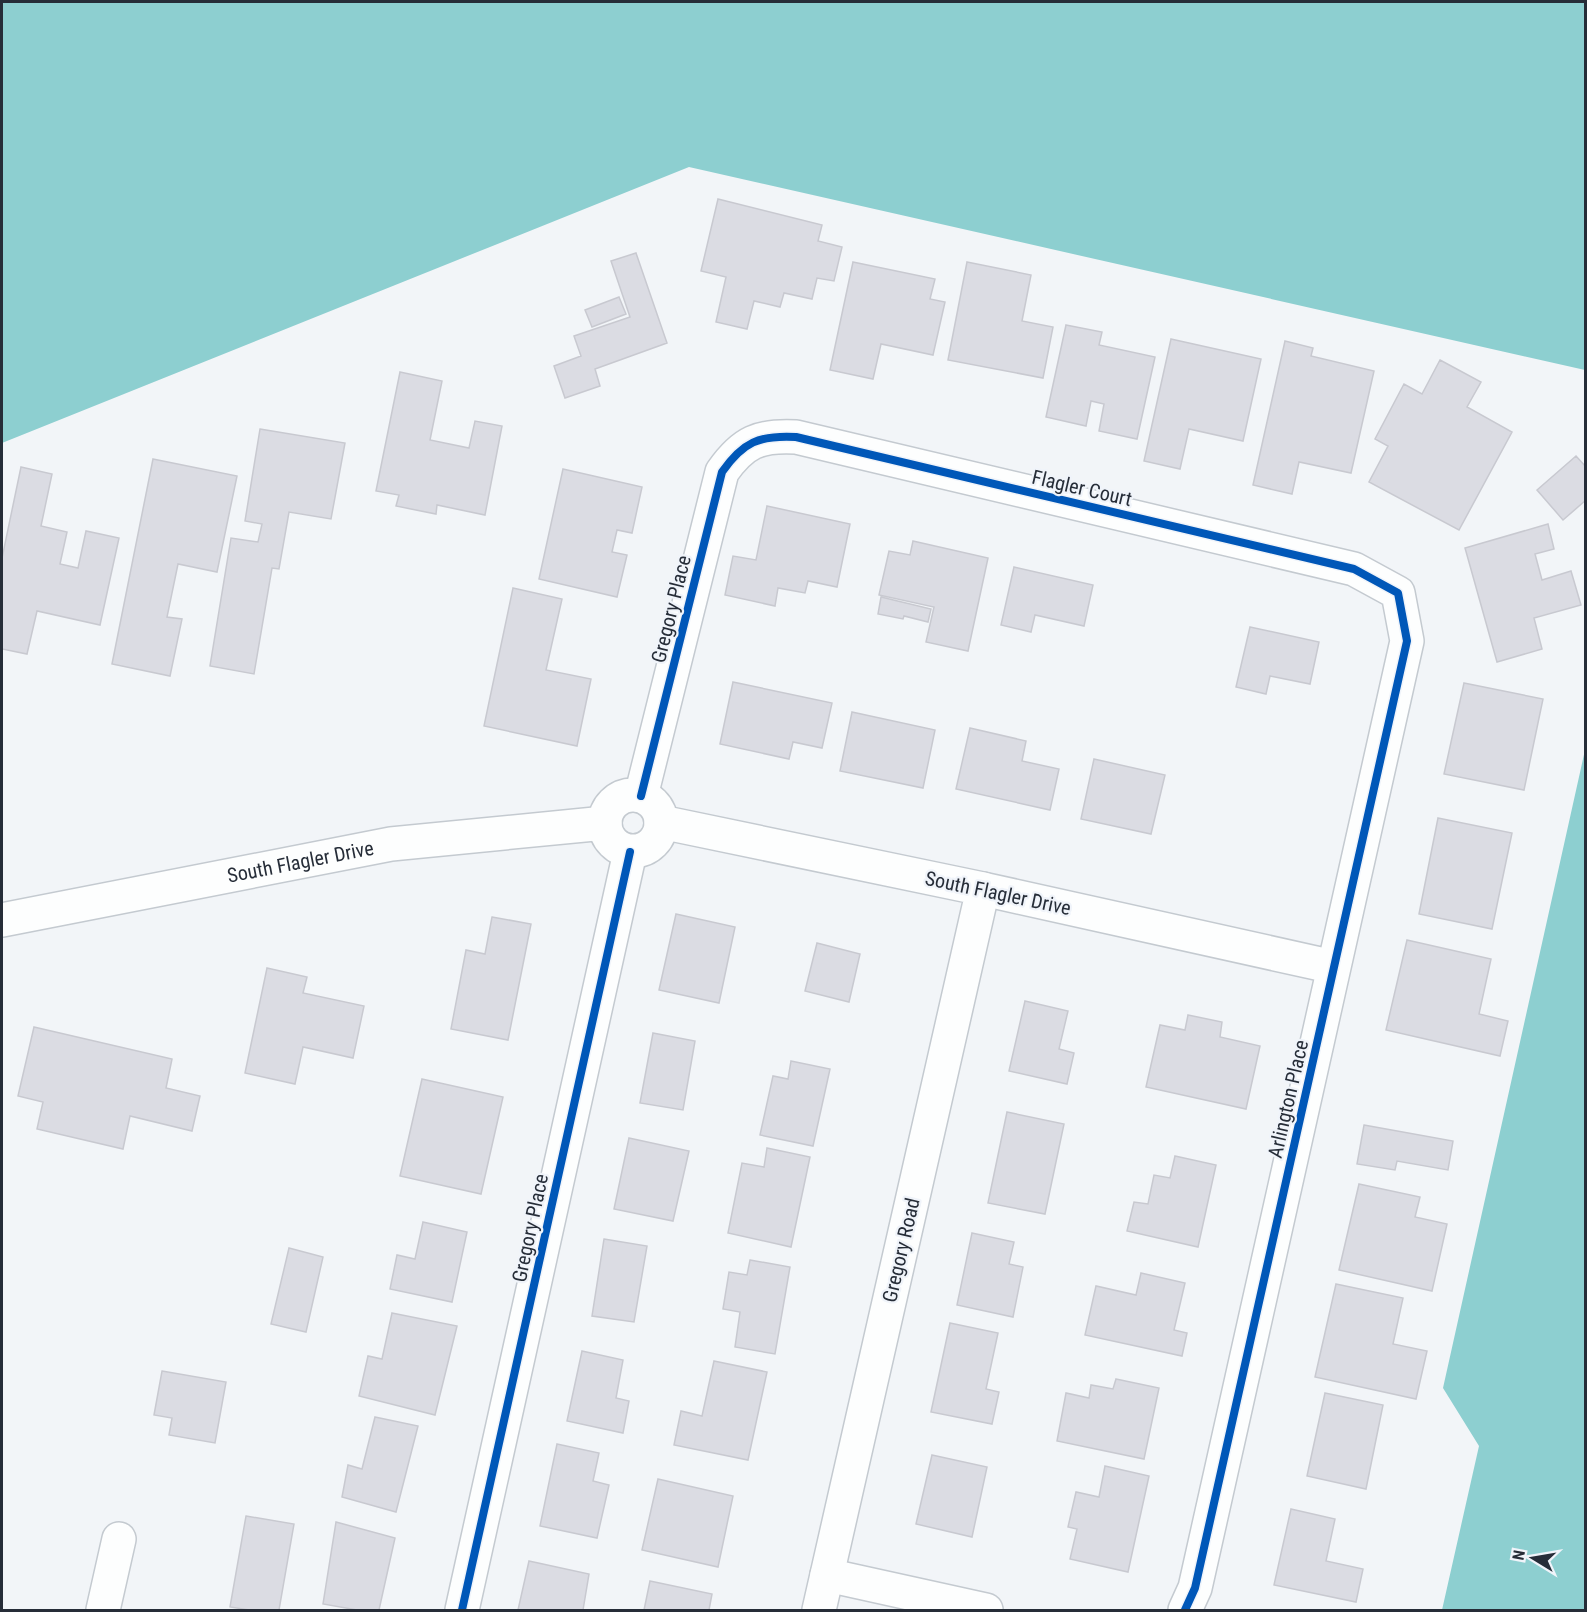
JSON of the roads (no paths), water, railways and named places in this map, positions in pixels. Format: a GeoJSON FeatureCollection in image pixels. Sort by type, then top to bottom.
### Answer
{"type":"FeatureCollection","features":[{"type":"Feature","properties":{"kind":"street","name":"Flagler Court"},"geometry":{"type":"LineString","coordinates":[[753,441],[774,435],[807,440],[1353,569],[1398,593]]}},
{"type":"Feature","properties":{"kind":"street","name":"Gregory Place"},"geometry":{"type":"LineString","coordinates":[[641,796],[722,472],[735,454],[753,441]]}},
{"type":"Feature","properties":{"kind":"street","name":"Arlington Place"},"geometry":{"type":"LineString","coordinates":[[1185,1611],[1195,1588],[1407,641],[1398,593]]}},
{"type":"Feature","properties":{"kind":"street"},"geometry":{"type":"LineString","coordinates":[[624,796],[641,796],[649,800],[655,806],[661,822],[661,830],[653,844],[638,852],[630,852],[615,845],[610,839],[605,823],[606,815],[616,800],[624,796]]}},
{"type":"Feature","properties":{"kind":"street","name":"South Flagler Drive"},"geometry":{"type":"LineString","coordinates":[[661,822],[983,889],[1334,967]]}},
{"type":"Feature","properties":{"kind":"street","name":"South Flagler Drive"},"geometry":{"type":"LineString","coordinates":[[2,920],[391,844],[605,823]]}},
{"type":"Feature","properties":{"kind":"street","name":"Gregory Place"},"geometry":{"type":"LineString","coordinates":[[462,1611],[630,852]]}},
{"type":"Feature","properties":{"kind":"street","name":"Gregory Road"},"geometry":{"type":"LineString","coordinates":[[819,1611],[983,889]]}},
{"type":"Feature","properties":{"kind":"street"},"geometry":{"type":"LineString","coordinates":[[103,1611],[119,1539]]}},
{"type":"Feature","properties":{"kind":"street"},"geometry":{"type":"LineString","coordinates":[[827,1575],[986,1611]]}},
{"type":"Feature","properties":{"kind":"water"},"geometry":{"type":"Polygon","coordinates":[[[2,2],[1585,2],[1585,370],[689,167],[2,443],[2,2]]]}},
{"type":"Feature","properties":{"kind":"water"},"geometry":{"type":"Polygon","coordinates":[[[1585,750],[1585,1610],[1442,1610],[1479,1446],[1443,1388],[1585,750]]]}}]}
